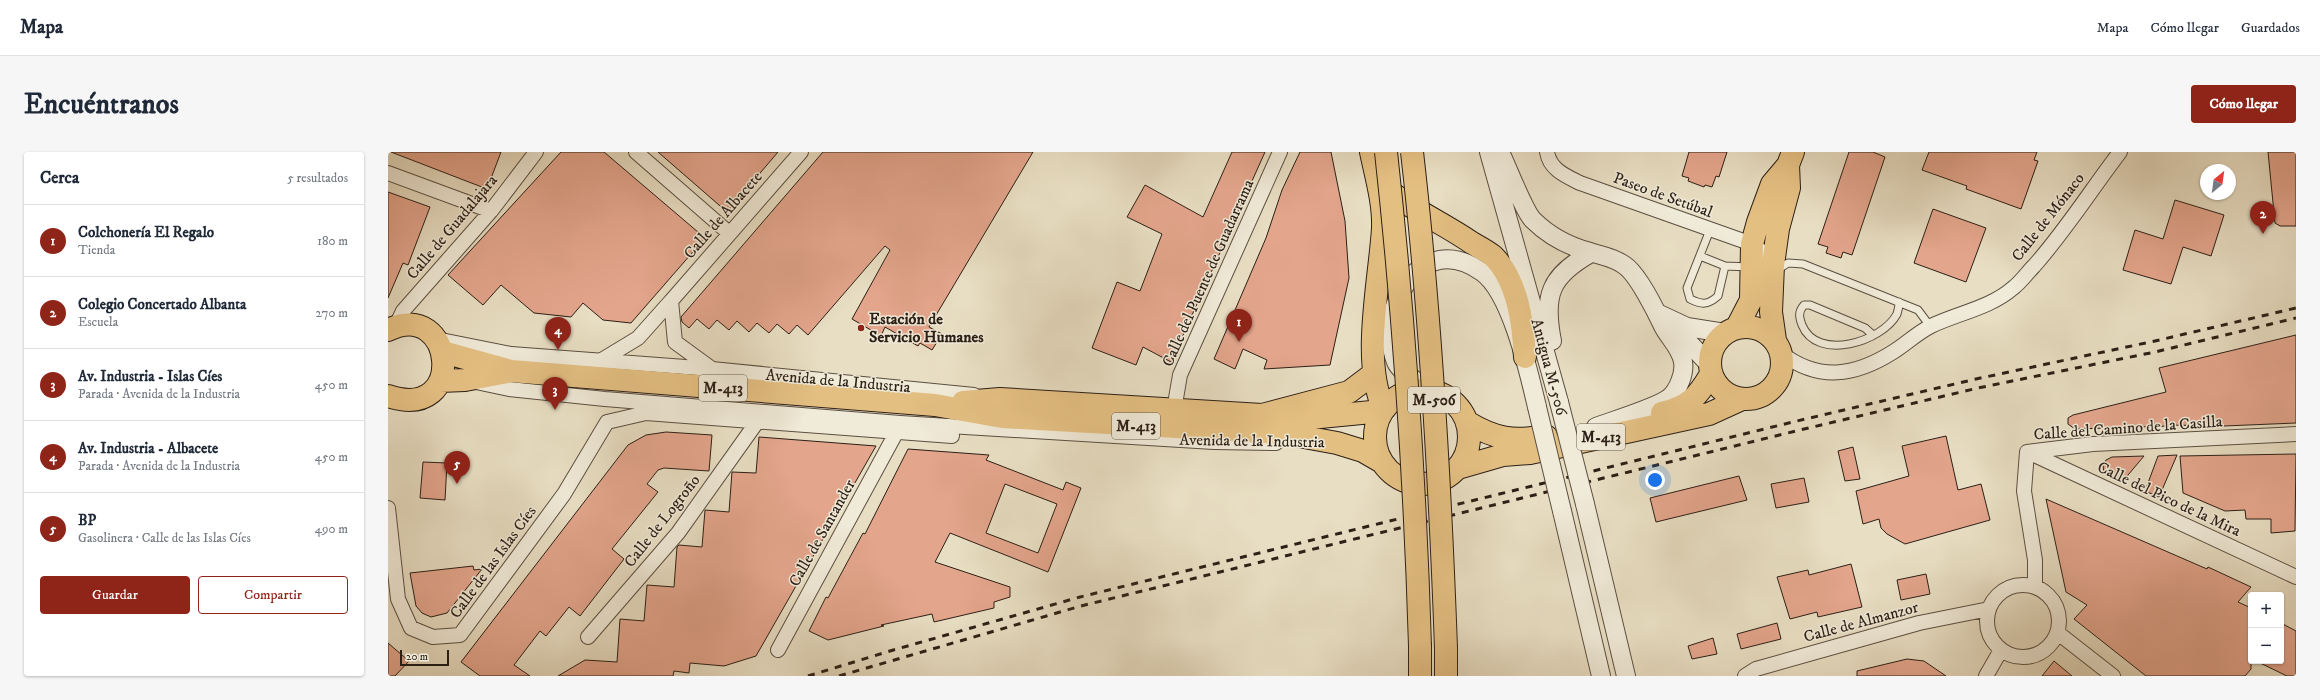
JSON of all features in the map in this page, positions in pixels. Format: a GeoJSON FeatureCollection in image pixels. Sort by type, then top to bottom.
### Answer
{"type":"FeatureCollection","features":[{"type":"Feature","properties":{"kind":"main road"},"geometry":{"type":"LineString","coordinates":[[1371,152],[1378,181],[1383,226],[1377,278],[1373,374],[1377,394],[1383,410],[1398,396],[1414,391],[1430,390]]}},
{"type":"Feature","properties":{"kind":"main road","name":"M-506"},"geometry":{"type":"LineString","coordinates":[[1386,152],[1408,383],[1416,518],[1420,676]]}},
{"type":"Feature","properties":{"kind":"main road","name":"M-506"},"geometry":{"type":"LineString","coordinates":[[1412,152],[1421,224],[1433,386],[1446,648],[1446,676]]}},
{"type":"Feature","properties":{"kind":"main road"},"geometry":{"type":"LineString","coordinates":[[1731,330],[1751,300],[1752,244],[1772,184],[1790,158]]}},
{"type":"Feature","properties":{"kind":"main road"},"geometry":{"type":"LineString","coordinates":[[1778,346],[1771,312],[1772,270],[1778,229],[1789,188],[1790,158]]}},
{"type":"Feature","properties":{"kind":"main road"},"geometry":{"type":"LineString","coordinates":[[1378,181],[1392,195],[1417,211],[1461,235],[1493,256],[1509,278],[1523,326],[1525,357]]}},
{"type":"Feature","properties":{"kind":"main road","name":"M-413"},"geometry":{"type":"LineString","coordinates":[[392,328],[411,325],[425,330],[440,346]]}},
{"type":"Feature","properties":{"kind":"main road"},"geometry":{"type":"LineString","coordinates":[[1731,330],[1747,326],[1758,328],[1778,346]]}},
{"type":"Feature","properties":{"kind":"main road","name":"M-413"},"geometry":{"type":"LineString","coordinates":[[1467,422],[1489,435],[1500,438],[1529,439],[1652,416],[1681,408],[1697,395],[1710,369],[1713,347],[1731,330]]}},
{"type":"Feature","properties":{"kind":"main road"},"geometry":{"type":"LineString","coordinates":[[388,396],[402,400],[417,399],[430,392],[440,381],[444,367],[440,346]]}},
{"type":"Feature","properties":{"kind":"main road","name":"Avenida de la Industria"},"geometry":{"type":"LineString","coordinates":[[440,346],[511,371],[935,405]]}},
{"type":"Feature","properties":{"kind":"main road","name":"M-413"},"geometry":{"type":"LineString","coordinates":[[1458,468],[1503,455],[1530,453],[1708,414],[1742,399],[1759,397],[1774,387],[1782,371],[1778,346]]}},
{"type":"Feature","properties":{"kind":"main road"},"geometry":{"type":"LineString","coordinates":[[1710,369],[1723,391],[1742,399]]}},
{"type":"Feature","properties":{"kind":"main road","name":"Avenida de la Industria"},"geometry":{"type":"LineString","coordinates":[[440,381],[465,380],[511,371]]}},
{"type":"Feature","properties":{"kind":"main road"},"geometry":{"type":"LineString","coordinates":[[1262,415],[1349,392],[1373,374]]}},
{"type":"Feature","properties":{"kind":"main road","name":"M-413"},"geometry":{"type":"LineString","coordinates":[[935,405],[1000,399],[1262,415],[1320,417],[1383,410],[1375,436],[1377,452],[1382,462],[1392,474],[1416,484],[1432,483],[1448,477],[1458,468],[1466,454],[1470,440],[1467,422],[1459,408],[1446,396],[1430,390]]}},
{"type":"Feature","properties":{"kind":"main road","name":"M-413"},"geometry":{"type":"LineString","coordinates":[[935,405],[1002,417],[1282,433],[1337,443],[1363,451],[1382,462]]}},
{"type":"Feature","properties":{"kind":"street","name":"Calle de Guadalajara"},"geometry":{"type":"LineString","coordinates":[[392,328],[403,311],[491,211],[536,152]]}},
{"type":"Feature","properties":{"kind":"street"},"geometry":{"type":"LineString","coordinates":[[636,152],[729,233]]}},
{"type":"Feature","properties":{"kind":"street","name":"Calle de Albacete"},"geometry":{"type":"LineString","coordinates":[[600,361],[638,338],[801,152]]}},
{"type":"Feature","properties":{"kind":"street","name":"Calle del Puente de Guadarrama"},"geometry":{"type":"LineString","coordinates":[[1174,410],[1180,375],[1280,152]]}},
{"type":"Feature","properties":{"kind":"street","name":"Antigua M-506"},"geometry":{"type":"LineString","coordinates":[[1489,152],[1559,402],[1626,676]]}},
{"type":"Feature","properties":{"kind":"street"},"geometry":{"type":"LineString","coordinates":[[1500,152],[1531,219],[1548,234],[1563,243],[1591,253],[1607,256],[1625,265],[1639,283],[1660,321],[1678,347],[1683,362],[1682,374],[1677,388],[1669,398],[1596,426]]}},
{"type":"Feature","properties":{"kind":"street","name":"Paseo de Setúbal"},"geometry":{"type":"LineString","coordinates":[[1547,152],[1548,158],[1557,171],[1580,183],[1752,244],[1764,253],[1772,270]]}},
{"type":"Feature","properties":{"kind":"street","name":"Calle de Mónaco"},"geometry":{"type":"LineString","coordinates":[[1778,346],[1800,366],[1810,370],[1834,373],[1861,369],[1893,352],[1930,326],[1996,300],[2014,288],[2055,242],[2120,152]]}},
{"type":"Feature","properties":{"kind":"street"},"geometry":{"type":"LineString","coordinates":[[388,172],[491,211]]}},
{"type":"Feature","properties":{"kind":"street"},"geometry":{"type":"LineString","coordinates":[[1559,402],[1554,354],[1548,322],[1550,293],[1558,277],[1571,264],[1591,253]]}},
{"type":"Feature","properties":{"kind":"street","name":"Antigua M-506"},"geometry":{"type":"LineString","coordinates":[[1430,390],[1396,363],[1391,340],[1395,305],[1405,282],[1421,266],[1440,260],[1464,262],[1483,272],[1500,293],[1525,357],[1601,676]]}},
{"type":"Feature","properties":{"kind":"street"},"geometry":{"type":"LineString","coordinates":[[671,301],[675,342],[712,369]]}},
{"type":"Feature","properties":{"kind":"street"},"geometry":{"type":"LineString","coordinates":[[1660,321],[1687,327],[1731,330]]}},
{"type":"Feature","properties":{"kind":"street"},"geometry":{"type":"LineString","coordinates":[[1660,321],[1689,342],[1710,369]]}},
{"type":"Feature","properties":{"kind":"street","name":"Avenida de la Industria"},"geometry":{"type":"LineString","coordinates":[[440,346],[511,354],[712,369],[936,390],[1000,399]]}},
{"type":"Feature","properties":{"kind":"street","name":"Avenida de la Industria"},"geometry":{"type":"LineString","coordinates":[[465,380],[509,389],[605,399],[900,423],[1214,442],[1337,443]]}},
{"type":"Feature","properties":{"kind":"street"},"geometry":{"type":"LineString","coordinates":[[605,399],[607,422]]}},
{"type":"Feature","properties":{"kind":"street","name":"Avenida de la Industria"},"geometry":{"type":"LineString","coordinates":[[607,422],[646,413],[896,433],[1082,443],[1095,435]]}},
{"type":"Feature","properties":{"kind":"street","name":"Calle de las Islas Cíes"},"geometry":{"type":"LineString","coordinates":[[388,508],[398,600],[411,628],[433,637],[460,635],[564,494],[607,422]]}},
{"type":"Feature","properties":{"kind":"street","name":"Calle de Logroño"},"geometry":{"type":"LineString","coordinates":[[588,637],[678,533],[757,422]]}},
{"type":"Feature","properties":{"kind":"street","name":"Calle de Santander"},"geometry":{"type":"LineString","coordinates":[[778,650],[896,433]]}},
{"type":"Feature","properties":{"kind":"street","name":"Calle del Camino de la Casilla"},"geometry":{"type":"LineString","coordinates":[[2035,587],[2035,560],[2024,491],[2027,452],[2092,444],[2296,434]]}},
{"type":"Feature","properties":{"kind":"street","name":"Calle del Pico de la Mira"},"geometry":{"type":"LineString","coordinates":[[2027,452],[2296,577]]}},
{"type":"Feature","properties":{"kind":"street"},"geometry":{"type":"LineString","coordinates":[[2024,584],[2035,587],[2041,588],[2053,600],[2058,610],[2060,622],[2058,633],[2052,643],[2044,651],[2034,656],[2023,657],[2011,655],[2001,650],[1993,642],[1988,631],[1987,620],[1989,609],[1998,595],[2013,586],[2024,584]]}},
{"type":"Feature","properties":{"kind":"street","name":"Calle de Almanzor"},"geometry":{"type":"LineString","coordinates":[[1745,676],[1756,669],[1919,623],[1989,609]]}},
{"type":"Feature","properties":{"kind":"street"},"geometry":{"type":"LineString","coordinates":[[2058,633],[2113,676]]}},
{"type":"Feature","properties":{"kind":"street"},"geometry":{"type":"LineString","coordinates":[[1986,676],[2001,650]]}},
{"type":"Feature","properties":{"kind":"lane"},"geometry":{"type":"LineString","coordinates":[[1710,230],[1687,288],[1690,299],[1699,304],[1709,304],[1718,296],[1725,266]]}},
{"type":"Feature","properties":{"kind":"lane"},"geometry":{"type":"LineString","coordinates":[[1700,256],[1725,266],[1751,267]]}},
{"type":"Feature","properties":{"kind":"lane"},"geometry":{"type":"LineString","coordinates":[[1772,270],[1788,263],[1803,264],[1918,310],[1930,326]]}},
{"type":"Feature","properties":{"kind":"lane"},"geometry":{"type":"LineString","coordinates":[[1873,335],[1865,328],[1810,305],[1804,305],[1800,310],[1799,316],[1803,328],[1812,340],[1826,345],[1847,344],[1873,335],[1889,323],[1897,314],[1899,302]]}},
{"type":"Feature","properties":{"kind":"building"},"geometry":{"type":"Polygon","coordinates":[[[391,152],[501,152],[487,189],[391,152]]]}},
{"type":"Feature","properties":{"kind":"building"},"geometry":{"type":"Polygon","coordinates":[[[561,152],[604,152],[705,238],[631,323],[603,320],[583,303],[571,317],[534,313],[501,285],[483,305],[448,275],[561,152]]]}},
{"type":"Feature","properties":{"kind":"building"},"geometry":{"type":"Polygon","coordinates":[[[658,152],[778,152],[727,212],[658,152]]]}},
{"type":"Feature","properties":{"kind":"building"},"geometry":{"type":"Polygon","coordinates":[[[823,152],[1033,152],[929,327],[942,334],[932,350],[920,343],[918,346],[885,327],[881,336],[852,319],[890,250],[885,246],[808,335],[797,325],[789,334],[777,324],[769,333],[757,323],[749,332],[737,321],[729,330],[717,320],[709,329],[697,319],[689,328],[682,322],[681,317],[823,152]]]}},
{"type":"Feature","properties":{"kind":"building"},"geometry":{"type":"Polygon","coordinates":[[[1232,152],[1265,152],[1171,362],[1143,347],[1136,365],[1092,348],[1117,282],[1140,291],[1162,234],[1127,217],[1145,185],[1203,217],[1232,152]]]}},
{"type":"Feature","properties":{"kind":"building"},"geometry":{"type":"Polygon","coordinates":[[[1300,152],[1331,152],[1345,221],[1349,278],[1330,365],[1264,369],[1267,360],[1243,349],[1235,369],[1214,359],[1266,238],[1282,190],[1300,152]]]}},
{"type":"Feature","properties":{"kind":"building"},"geometry":{"type":"Polygon","coordinates":[[[1689,152],[1727,152],[1719,177],[1716,176],[1712,187],[1705,185],[1704,187],[1688,181],[1689,178],[1682,176],[1689,152]]]}},
{"type":"Feature","properties":{"kind":"building"},"geometry":{"type":"Polygon","coordinates":[[[1849,152],[1873,152],[1885,157],[1852,255],[1843,252],[1841,258],[1826,253],[1828,247],[1818,244],[1849,152]]]}},
{"type":"Feature","properties":{"kind":"building"},"geometry":{"type":"Polygon","coordinates":[[[1929,152],[2037,152],[2034,160],[2038,161],[2021,209],[1966,189],[1967,186],[1922,170],[1929,152]]]}},
{"type":"Feature","properties":{"kind":"building"},"geometry":{"type":"Polygon","coordinates":[[[2268,152],[2296,152],[2296,226],[2280,226],[2275,223],[2268,152]]]}},
{"type":"Feature","properties":{"kind":"building"},"geometry":{"type":"Polygon","coordinates":[[[388,192],[430,207],[408,265],[403,263],[388,298],[388,192]]]}},
{"type":"Feature","properties":{"kind":"building"},"geometry":{"type":"Polygon","coordinates":[[[2175,200],[2224,215],[2211,256],[2183,247],[2171,284],[2123,270],[2135,230],[2163,239],[2175,200]]]}},
{"type":"Feature","properties":{"kind":"building"},"geometry":{"type":"Polygon","coordinates":[[[1933,209],[1986,228],[1966,282],[1914,263],[1933,209]]]}},
{"type":"Feature","properties":{"kind":"building"},"geometry":{"type":"Polygon","coordinates":[[[2296,335],[2296,423],[2224,426],[2169,424],[2168,425],[2169,426],[2075,429],[2068,424],[2068,418],[2073,415],[2166,392],[2159,368],[2296,335]]]}},
{"type":"Feature","properties":{"kind":"building"},"geometry":{"type":"Polygon","coordinates":[[[666,432],[712,435],[709,471],[664,468],[658,470],[647,484],[658,492],[612,549],[624,559],[580,616],[569,607],[546,636],[540,631],[514,665],[530,676],[480,676],[461,662],[628,445],[646,435],[666,432]]]}},
{"type":"Feature","properties":{"kind":"building"},"geometry":{"type":"Polygon","coordinates":[[[1946,436],[1958,490],[1981,484],[1990,520],[1905,544],[1887,534],[1881,528],[1879,519],[1863,524],[1856,491],[1909,476],[1902,446],[1946,436]]]}},
{"type":"Feature","properties":{"kind":"building"},"geometry":{"type":"Polygon","coordinates":[[[759,437],[876,446],[756,656],[724,666],[690,663],[689,673],[674,671],[673,676],[558,676],[585,660],[617,662],[620,619],[644,621],[647,585],[674,587],[677,547],[679,545],[702,547],[705,510],[729,512],[732,472],[756,473],[759,437]]]}},
{"type":"Feature","properties":{"kind":"building"},"geometry":{"type":"Polygon","coordinates":[[[1853,447],[1860,479],[1845,481],[1838,451],[1853,447]]]}},
{"type":"Feature","properties":{"kind":"building"},"geometry":{"type":"Polygon","coordinates":[[[908,449],[989,455],[986,460],[1063,490],[1066,482],[1081,488],[1048,572],[950,533],[935,562],[1010,587],[1010,597],[994,602],[994,608],[934,622],[932,614],[881,625],[884,626],[828,640],[809,631],[826,597],[828,598],[863,533],[865,534],[908,449]],[[1005,484],[986,533],[1038,553],[1057,504],[1005,484]]]}},
{"type":"Feature","properties":{"kind":"building"},"geometry":{"type":"Polygon","coordinates":[[[2296,454],[2295,531],[2271,533],[2271,519],[2246,519],[2245,510],[2225,511],[2183,493],[2180,456],[2296,454]]]}},
{"type":"Feature","properties":{"kind":"building"},"geometry":{"type":"Polygon","coordinates":[[[2177,455],[2159,497],[2145,491],[2158,456],[2177,455]]]}},
{"type":"Feature","properties":{"kind":"building"},"geometry":{"type":"Polygon","coordinates":[[[2144,456],[2123,481],[2104,473],[2103,465],[2106,460],[2112,457],[2144,456]]]}},
{"type":"Feature","properties":{"kind":"building"},"geometry":{"type":"Polygon","coordinates":[[[423,462],[447,463],[445,500],[420,498],[423,462]]]}},
{"type":"Feature","properties":{"kind":"building"},"geometry":{"type":"Polygon","coordinates":[[[1739,476],[1747,500],[1656,522],[1650,498],[1739,476]]]}},
{"type":"Feature","properties":{"kind":"building"},"geometry":{"type":"Polygon","coordinates":[[[1804,478],[1809,502],[1776,508],[1771,484],[1804,478]]]}},
{"type":"Feature","properties":{"kind":"building"},"geometry":{"type":"Polygon","coordinates":[[[2046,499],[2207,569],[2208,567],[2251,587],[2238,602],[2248,607],[2248,664],[2251,664],[2251,669],[2245,676],[2146,676],[2074,619],[2087,605],[2066,592],[2046,499]]]}},
{"type":"Feature","properties":{"kind":"building"},"geometry":{"type":"Polygon","coordinates":[[[1851,564],[1862,607],[1818,617],[1817,612],[1790,619],[1777,577],[1808,570],[1809,575],[1851,564]]]}},
{"type":"Feature","properties":{"kind":"building"},"geometry":{"type":"Polygon","coordinates":[[[473,566],[474,570],[482,569],[447,613],[431,617],[422,613],[416,606],[410,573],[473,566]]]}},
{"type":"Feature","properties":{"kind":"building"},"geometry":{"type":"Polygon","coordinates":[[[1926,574],[1930,594],[1901,600],[1897,580],[1926,574]]]}},
{"type":"Feature","properties":{"kind":"building"},"geometry":{"type":"Polygon","coordinates":[[[1777,623],[1781,639],[1741,649],[1737,634],[1777,623]]]}},
{"type":"Feature","properties":{"kind":"building"},"geometry":{"type":"Polygon","coordinates":[[[2284,625],[2296,631],[2296,676],[2287,676],[2262,664],[2284,664],[2284,625]]]}},
{"type":"Feature","properties":{"kind":"building"},"geometry":{"type":"Polygon","coordinates":[[[1713,638],[1717,654],[1692,659],[1688,646],[1713,638]]]}},
{"type":"Feature","properties":{"kind":"building"},"geometry":{"type":"Polygon","coordinates":[[[388,643],[409,661],[395,676],[388,676],[388,643]]]}},
{"type":"Feature","properties":{"kind":"building"},"geometry":{"type":"Polygon","coordinates":[[[1907,659],[1924,661],[1946,676],[1857,676],[1857,671],[1907,659]]]}},
{"type":"Feature","properties":{"kind":"building"},"geometry":{"type":"Polygon","coordinates":[[[2054,661],[2072,676],[2042,676],[2054,661]]]}},
{"type":"Feature","properties":{"kind":"railway"},"geometry":{"type":"LineString","coordinates":[[808,676],[1080,597],[1797,421],[1976,379],[2155,341],[2296,308]]}},
{"type":"Feature","properties":{"kind":"railway"},"geometry":{"type":"LineString","coordinates":[[839,676],[1081,606],[1800,430],[1978,388],[2155,352],[2296,318]]}},
{"type":"Feature","properties":{"kind":"place","name":"Colegio Concertado Albanta"},"geometry":{"type":"Point","coordinates":[2263,234]}},
{"type":"Feature","properties":{"kind":"place","name":"Estación de Servicio Humanes"},"geometry":{"type":"Point","coordinates":[861,328]}},
{"type":"Feature","properties":{"kind":"place","name":"Colchonería El Regalo"},"geometry":{"type":"Point","coordinates":[1239,342]}},
{"type":"Feature","properties":{"kind":"place","name":"Av. Industria - Albacete"},"geometry":{"type":"Point","coordinates":[558,350]}},
{"type":"Feature","properties":{"kind":"place","name":"Av. Industria - Islas Cíes"},"geometry":{"type":"Point","coordinates":[555,410]}},
{"type":"Feature","properties":{"kind":"place","name":"BP"},"geometry":{"type":"Point","coordinates":[457,484]}}]}
